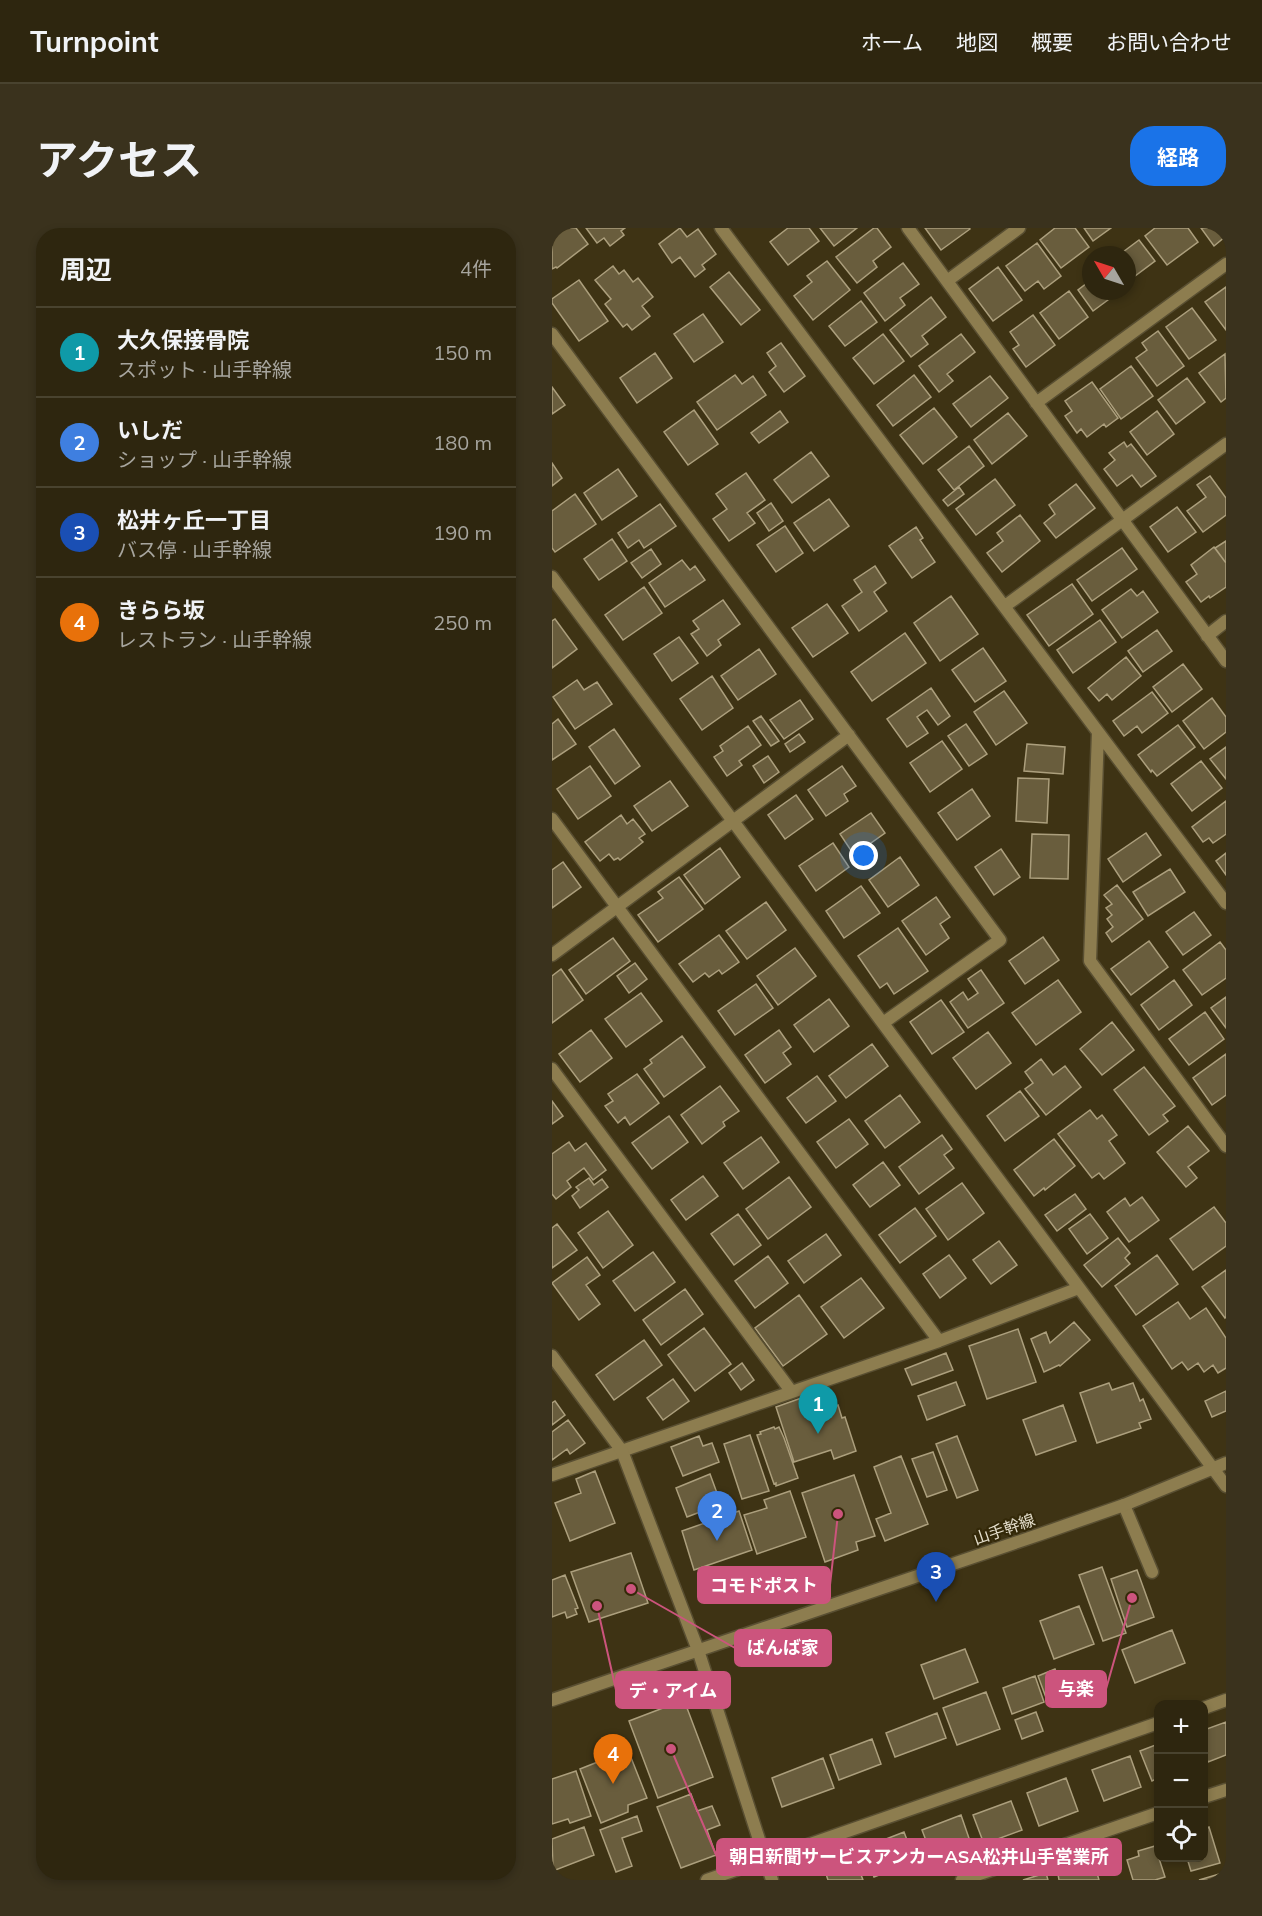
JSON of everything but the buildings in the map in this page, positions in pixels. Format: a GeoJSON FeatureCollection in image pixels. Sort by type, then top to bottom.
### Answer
{"type":"FeatureCollection","features":[{"type":"Feature","properties":{"kind":"street"},"geometry":{"type":"LineString","coordinates":[[721,228],[1226,903]]}},
{"type":"Feature","properties":{"kind":"street"},"geometry":{"type":"LineString","coordinates":[[908,228],[1226,662]]}},
{"type":"Feature","properties":{"kind":"street"},"geometry":{"type":"LineString","coordinates":[[947,281],[1019,228]]}},
{"type":"Feature","properties":{"kind":"street"},"geometry":{"type":"LineString","coordinates":[[1036,403],[1226,264]]}},
{"type":"Feature","properties":{"kind":"street"},"geometry":{"type":"LineString","coordinates":[[552,334],[1000,940],[883,1023]]}},
{"type":"Feature","properties":{"kind":"street"},"geometry":{"type":"LineString","coordinates":[[1005,606],[1226,444]]}},
{"type":"Feature","properties":{"kind":"street"},"geometry":{"type":"LineString","coordinates":[[552,577],[1226,1486]]}},
{"type":"Feature","properties":{"kind":"street"},"geometry":{"type":"LineString","coordinates":[[1207,636],[1226,621]]}},
{"type":"Feature","properties":{"kind":"street"},"geometry":{"type":"LineString","coordinates":[[1098,732],[1090,961],[1226,1146]]}},
{"type":"Feature","properties":{"kind":"street"},"geometry":{"type":"LineString","coordinates":[[552,955],[849,735]]}},
{"type":"Feature","properties":{"kind":"street"},"geometry":{"type":"LineString","coordinates":[[552,819],[939,1341]]}},
{"type":"Feature","properties":{"kind":"street"},"geometry":{"type":"LineString","coordinates":[[552,1070],[791,1391]]}},
{"type":"Feature","properties":{"kind":"street"},"geometry":{"type":"LineString","coordinates":[[552,1475],[939,1341],[1079,1288]]}},
{"type":"Feature","properties":{"kind":"street"},"geometry":{"type":"LineString","coordinates":[[552,1356],[622,1451],[698,1650],[772,1880]]}},
{"type":"Feature","properties":{"kind":"street","name":"山手幹線"},"geometry":{"type":"LineString","coordinates":[[552,1700],[1124,1505],[1226,1463]]}},
{"type":"Feature","properties":{"kind":"street"},"geometry":{"type":"LineString","coordinates":[[1124,1505],[1152,1572]]}},
{"type":"Feature","properties":{"kind":"street"},"geometry":{"type":"LineString","coordinates":[[1208,1706],[1226,1700]]}},
{"type":"Feature","properties":{"kind":"street"},"geometry":{"type":"LineString","coordinates":[[707,1880],[1154,1724]]}},
{"type":"Feature","properties":{"kind":"street"},"geometry":{"type":"LineString","coordinates":[[1208,1795],[1226,1790]]}},
{"type":"Feature","properties":{"kind":"street"},"geometry":{"type":"LineString","coordinates":[[962,1880],[1154,1814]]}},
{"type":"Feature","properties":{"kind":"place","name":"大久保接骨院"},"geometry":{"type":"Point","coordinates":[818,1434]}},
{"type":"Feature","properties":{"kind":"place","name":"コモドポスト"},"geometry":{"type":"Point","coordinates":[838,1514]}},
{"type":"Feature","properties":{"kind":"place","name":"いしだ"},"geometry":{"type":"Point","coordinates":[717,1541]}},
{"type":"Feature","properties":{"kind":"place","name":"ばんば家"},"geometry":{"type":"Point","coordinates":[631,1589]}},
{"type":"Feature","properties":{"kind":"place","name":"与楽"},"geometry":{"type":"Point","coordinates":[1132,1598]}},
{"type":"Feature","properties":{"kind":"place","name":"松井ヶ丘一丁目"},"geometry":{"type":"Point","coordinates":[936,1602]}},
{"type":"Feature","properties":{"kind":"place","name":"デ・アイム"},"geometry":{"type":"Point","coordinates":[597,1606]}},
{"type":"Feature","properties":{"kind":"place","name":"朝日新聞サービスアンカーASA松井山手営業所"},"geometry":{"type":"Point","coordinates":[671,1749]}},
{"type":"Feature","properties":{"kind":"place","name":"きらら坂"},"geometry":{"type":"Point","coordinates":[613,1784]}}]}
